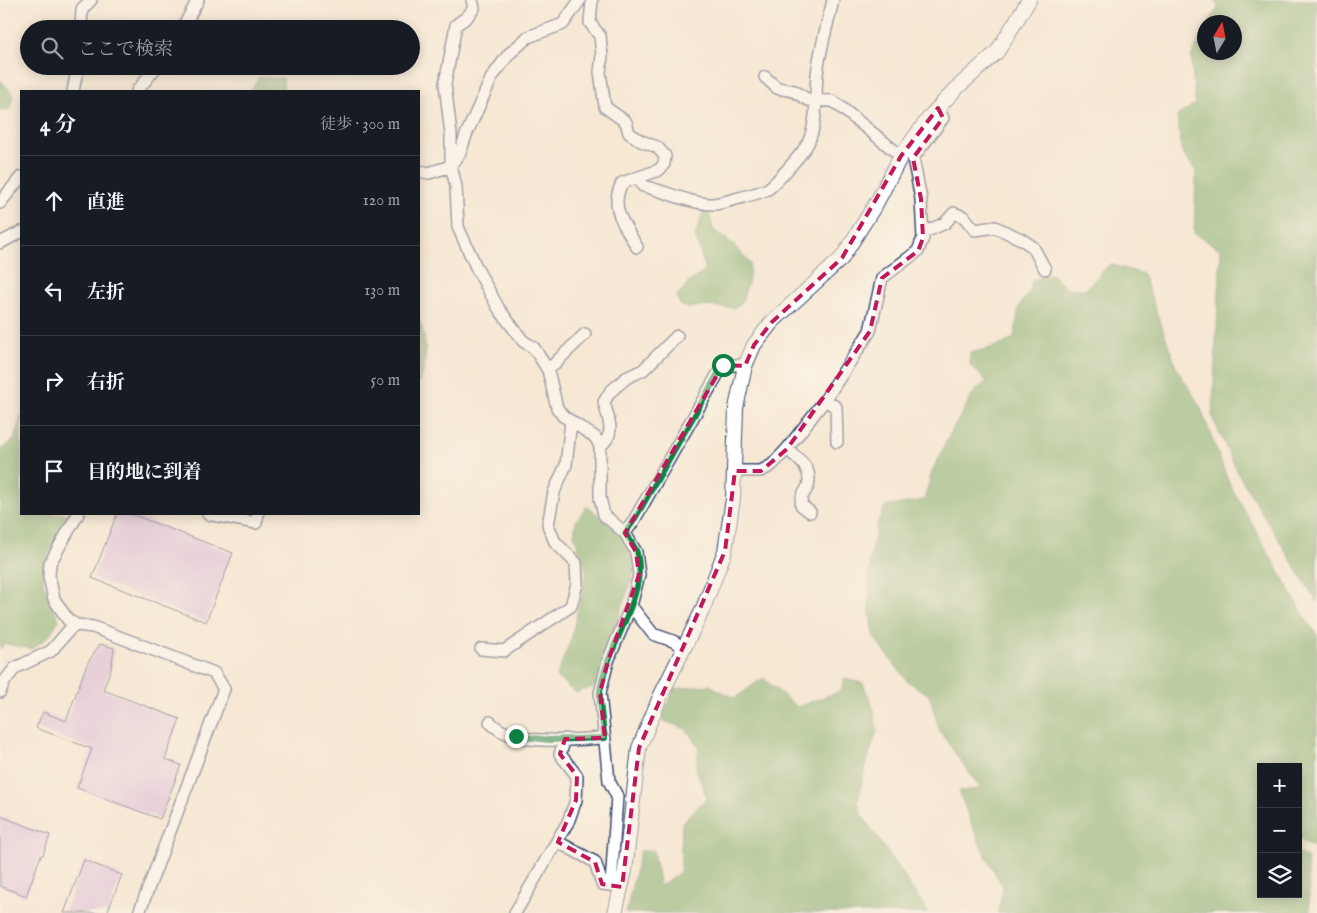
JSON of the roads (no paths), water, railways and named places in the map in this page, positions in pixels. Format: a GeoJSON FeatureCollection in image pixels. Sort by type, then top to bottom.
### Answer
{"type":"FeatureCollection","features":[{"type":"Feature","properties":{"kind":"street"},"geometry":{"type":"LineString","coordinates":[[81,20],[82,9],[91,0]]}},
{"type":"Feature","properties":{"kind":"street"},"geometry":{"type":"LineString","coordinates":[[187,20],[198,0]]}},
{"type":"Feature","properties":{"kind":"street"},"geometry":{"type":"LineString","coordinates":[[472,0],[474,8],[467,17],[456,24],[446,84],[451,134],[451,166],[456,186],[458,227],[477,269],[499,309],[523,341],[534,348],[548,370],[557,408],[562,416],[595,436],[600,446],[600,498],[604,515],[625,533],[636,552],[639,575],[631,606],[608,661],[600,693],[609,781],[617,796],[617,886],[615,913]]}},
{"type":"Feature","properties":{"kind":"street"},"geometry":{"type":"LineString","coordinates":[[420,171],[429,173],[451,166],[460,153],[492,77],[509,54],[528,37],[563,24],[580,0]]}},
{"type":"Feature","properties":{"kind":"street"},"geometry":{"type":"LineString","coordinates":[[592,0],[590,22],[600,36],[602,56],[600,72],[605,107],[626,122],[629,133],[641,141],[656,147],[665,156],[664,164],[659,170],[622,183],[616,193],[617,211],[637,247]]}},
{"type":"Feature","properties":{"kind":"street"},"geometry":{"type":"LineString","coordinates":[[639,178],[643,186],[660,190],[671,196],[713,204],[767,190],[796,160],[808,143],[817,100],[817,74],[832,0]]}},
{"type":"Feature","properties":{"kind":"street"},"geometry":{"type":"LineString","coordinates":[[617,886],[639,748],[660,697],[702,611],[725,551],[733,499],[736,408],[745,366],[754,345],[772,322],[842,258],[877,202],[901,156],[938,108],[997,52],[1029,0]]}},
{"type":"Feature","properties":{"kind":"street"},"geometry":{"type":"LineString","coordinates":[[74,90],[77,75]]}},
{"type":"Feature","properties":{"kind":"street"},"geometry":{"type":"LineString","coordinates":[[138,90],[150,75]]}},
{"type":"Feature","properties":{"kind":"street"},"geometry":{"type":"LineString","coordinates":[[765,77],[777,88],[794,91],[808,100],[833,101],[901,156]]}},
{"type":"Feature","properties":{"kind":"street"},"geometry":{"type":"LineString","coordinates":[[735,471],[762,470],[772,465],[787,448],[825,400],[870,330],[882,278],[918,251],[923,238],[922,199],[913,158],[943,118],[938,108]]}},
{"type":"Feature","properties":{"kind":"street"},"geometry":{"type":"LineString","coordinates":[[0,203],[20,177]]}},
{"type":"Feature","properties":{"kind":"street"},"geometry":{"type":"LineString","coordinates":[[923,233],[945,224],[954,213],[964,218],[975,230],[995,227],[1021,239],[1033,247],[1045,269]]}},
{"type":"Feature","properties":{"kind":"street"},"geometry":{"type":"LineString","coordinates":[[0,235],[20,230]]}},
{"type":"Feature","properties":{"kind":"street"},"geometry":{"type":"LineString","coordinates":[[0,243],[20,231]]}},
{"type":"Feature","properties":{"kind":"street"},"geometry":{"type":"LineString","coordinates":[[548,370],[585,334]]}},
{"type":"Feature","properties":{"kind":"street"},"geometry":{"type":"LineString","coordinates":[[600,446],[607,441],[611,430],[604,402],[610,392],[626,378],[643,370],[677,336]]}},
{"type":"Feature","properties":{"kind":"street"},"geometry":{"type":"LineString","coordinates":[[625,533],[723,365],[745,366]]}},
{"type":"Feature","properties":{"kind":"street"},"geometry":{"type":"LineString","coordinates":[[825,400],[836,407],[837,442]]}},
{"type":"Feature","properties":{"kind":"street"},"geometry":{"type":"LineString","coordinates":[[480,649],[504,651],[571,606],[577,584],[576,563],[555,542],[548,525],[554,492],[566,465],[571,421]]}},
{"type":"Feature","properties":{"kind":"street"},"geometry":{"type":"LineString","coordinates":[[787,448],[806,466],[808,486],[801,496],[802,505],[810,512]]}},
{"type":"Feature","properties":{"kind":"street"},"geometry":{"type":"LineString","coordinates":[[77,515],[50,563],[49,576],[54,599],[68,620],[77,625],[93,627],[214,673],[224,689],[139,913]]}},
{"type":"Feature","properties":{"kind":"street"},"geometry":{"type":"LineString","coordinates":[[213,515],[256,523],[258,515]]}},
{"type":"Feature","properties":{"kind":"street"},"geometry":{"type":"LineString","coordinates":[[631,606],[653,634],[673,641],[685,648]]}},
{"type":"Feature","properties":{"kind":"street"},"geometry":{"type":"LineString","coordinates":[[0,692],[4,682],[15,668],[51,651],[77,625]]}},
{"type":"Feature","properties":{"kind":"street"},"geometry":{"type":"LineString","coordinates":[[490,722],[497,730],[516,736],[550,740],[605,738]]}},
{"type":"Feature","properties":{"kind":"street"},"geometry":{"type":"LineString","coordinates":[[515,913],[558,842],[576,800],[578,776],[560,754],[565,739]]}},
{"type":"Feature","properties":{"kind":"street"},"geometry":{"type":"LineString","coordinates":[[558,842],[595,862],[602,884],[617,886]]}}]}
